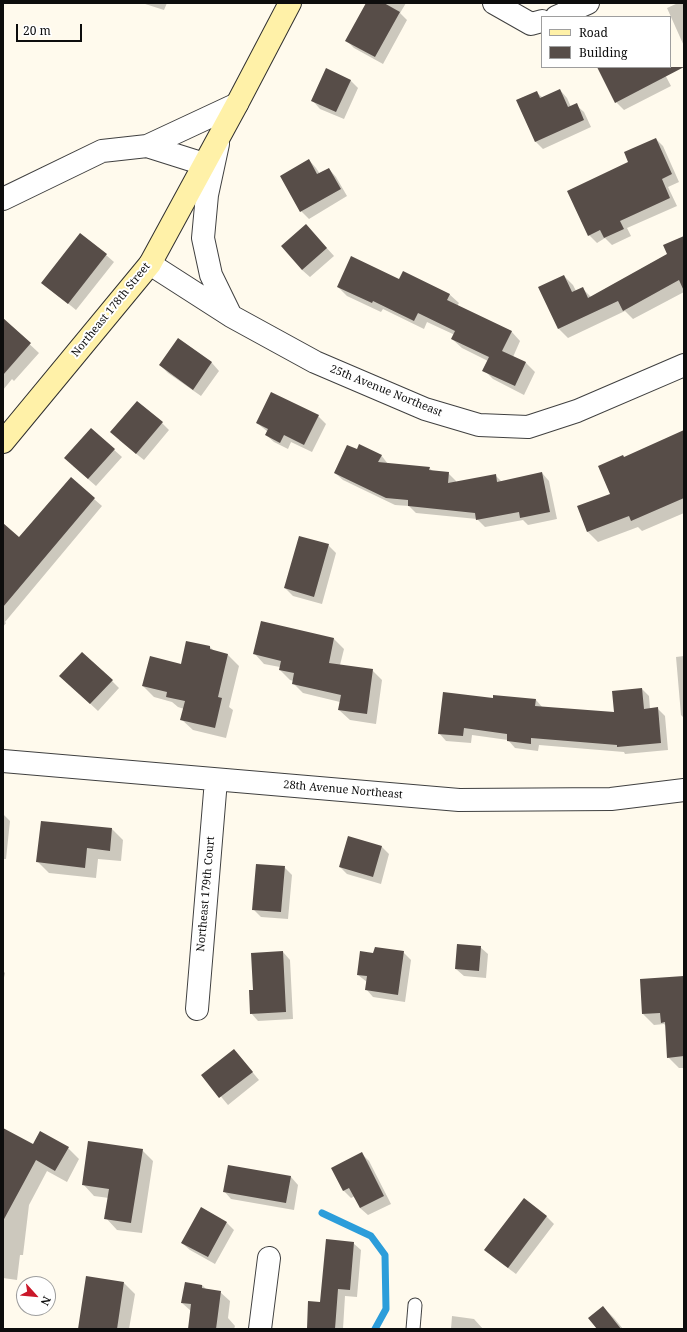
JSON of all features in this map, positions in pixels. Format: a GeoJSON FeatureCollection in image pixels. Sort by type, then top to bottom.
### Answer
{"type":"FeatureCollection","features":[{"type":"Feature","properties":{"kind":"main road","name":"Northeast 178th Street"},"geometry":{"type":"LineString","coordinates":[[3,442],[150,264],[290,3]]}},
{"type":"Feature","properties":{"kind":"street"},"geometry":{"type":"LineString","coordinates":[[494,3],[532,24],[541,21]]}},
{"type":"Feature","properties":{"kind":"street"},"geometry":{"type":"LineString","coordinates":[[558,16],[588,3]]}},
{"type":"Feature","properties":{"kind":"street"},"geometry":{"type":"LineString","coordinates":[[3,199],[102,151],[147,146],[237,104]]}},
{"type":"Feature","properties":{"kind":"street"},"geometry":{"type":"LineString","coordinates":[[219,136],[207,195],[203,238],[211,275],[231,316]]}},
{"type":"Feature","properties":{"kind":"street"},"geometry":{"type":"LineString","coordinates":[[147,146],[204,164]]}},
{"type":"Feature","properties":{"kind":"street","name":"25th Avenue Northeast"},"geometry":{"type":"LineString","coordinates":[[150,264],[231,316],[315,362],[425,409],[479,425],[528,427],[577,411],[684,365]]}},
{"type":"Feature","properties":{"kind":"street","name":"28th Avenue Northeast"},"geometry":{"type":"LineString","coordinates":[[3,761],[459,800],[610,799],[684,790]]}},
{"type":"Feature","properties":{"kind":"street","name":"Northeast 179th Court"},"geometry":{"type":"LineString","coordinates":[[197,1009],[216,780]]}},
{"type":"Feature","properties":{"kind":"street"},"geometry":{"type":"LineString","coordinates":[[260,1329],[268,1258]]}},
{"type":"Feature","properties":{"kind":"lane"},"geometry":{"type":"LineString","coordinates":[[413,1329],[415,1305]]}},
{"type":"Feature","properties":{"kind":"building"},"geometry":{"type":"Polygon","coordinates":[[[366,3],[384,3],[400,12],[375,57],[345,41],[366,3]]]}},
{"type":"Feature","properties":{"kind":"building"},"geometry":{"type":"Polygon","coordinates":[[[684,67],[615,103],[598,68],[684,67]]]}},
{"type":"Feature","properties":{"kind":"building"},"geometry":{"type":"Polygon","coordinates":[[[326,68],[351,80],[336,112],[311,101],[326,68]]]}},
{"type":"Feature","properties":{"kind":"building"},"geometry":{"type":"Polygon","coordinates":[[[560,89],[568,107],[577,103],[584,120],[535,142],[516,100],[537,91],[540,98],[560,89]]]}},
{"type":"Feature","properties":{"kind":"building"},"geometry":{"type":"Polygon","coordinates":[[[656,138],[672,174],[662,179],[670,198],[620,221],[624,229],[604,238],[600,230],[588,236],[567,191],[628,162],[624,152],[656,138]]]}},
{"type":"Feature","properties":{"kind":"building"},"geometry":{"type":"Polygon","coordinates":[[[309,159],[317,174],[329,168],[341,189],[300,212],[280,176],[309,159]]]}},
{"type":"Feature","properties":{"kind":"building"},"geometry":{"type":"Polygon","coordinates":[[[306,224],[327,248],[302,270],[281,246],[306,224]]]}},
{"type":"Feature","properties":{"kind":"building"},"geometry":{"type":"Polygon","coordinates":[[[80,233],[107,254],[68,304],[41,283],[80,233]]]}},
{"type":"Feature","properties":{"kind":"building"},"geometry":{"type":"Polygon","coordinates":[[[684,236],[684,291],[679,280],[623,311],[618,301],[558,329],[538,287],[564,275],[572,292],[583,287],[588,298],[667,254],[663,245],[684,236]]]}},
{"type":"Feature","properties":{"kind":"building"},"geometry":{"type":"Polygon","coordinates":[[[351,256],[399,279],[403,271],[450,294],[447,300],[512,331],[502,351],[526,362],[515,386],[482,371],[489,357],[451,339],[455,331],[418,313],[414,321],[373,301],[372,303],[337,287],[351,256]]]}},
{"type":"Feature","properties":{"kind":"building"},"geometry":{"type":"Polygon","coordinates":[[[3,318],[31,343],[3,375],[3,318]]]}},
{"type":"Feature","properties":{"kind":"building"},"geometry":{"type":"Polygon","coordinates":[[[178,338],[212,362],[193,390],[159,365],[178,338]]]}},
{"type":"Feature","properties":{"kind":"building"},"geometry":{"type":"Polygon","coordinates":[[[271,392],[319,415],[304,445],[284,435],[280,443],[265,435],[268,429],[256,423],[271,392]]]}},
{"type":"Feature","properties":{"kind":"building"},"geometry":{"type":"Polygon","coordinates":[[[137,401],[163,422],[136,454],[110,432],[137,401]]]}},
{"type":"Feature","properties":{"kind":"building"},"geometry":{"type":"Polygon","coordinates":[[[91,428],[115,449],[88,479],[64,458],[91,428]]]}},
{"type":"Feature","properties":{"kind":"building"},"geometry":{"type":"Polygon","coordinates":[[[684,430],[684,498],[631,521],[629,516],[587,532],[577,506],[610,494],[598,466],[623,455],[624,457],[684,430]]]}},
{"type":"Feature","properties":{"kind":"building"},"geometry":{"type":"Polygon","coordinates":[[[359,444],[382,455],[378,462],[430,467],[429,470],[449,472],[448,483],[496,474],[497,482],[542,472],[550,512],[520,518],[519,512],[476,520],[475,513],[408,506],[408,500],[386,498],[334,473],[347,445],[357,449],[359,444]]]}},
{"type":"Feature","properties":{"kind":"building"},"geometry":{"type":"Polygon","coordinates":[[[71,477],[95,498],[3,607],[3,523],[19,537],[71,477]]]}},
{"type":"Feature","properties":{"kind":"building"},"geometry":{"type":"Polygon","coordinates":[[[299,536],[329,544],[314,597],[284,588],[299,536]]]}},
{"type":"Feature","properties":{"kind":"building"},"geometry":{"type":"Polygon","coordinates":[[[261,621],[334,638],[329,663],[373,669],[367,714],[338,710],[341,695],[292,684],[294,673],[279,670],[281,661],[253,654],[261,621]]]}},
{"type":"Feature","properties":{"kind":"building"},"geometry":{"type":"Polygon","coordinates":[[[186,641],[210,646],[210,649],[228,654],[218,697],[222,698],[215,728],[180,720],[185,701],[166,697],[167,692],[142,686],[150,656],[181,664],[186,641]]]}},
{"type":"Feature","properties":{"kind":"building"},"geometry":{"type":"Polygon","coordinates":[[[82,652],[113,680],[90,704],[59,676],[82,652]]]}},
{"type":"Feature","properties":{"kind":"building"},"geometry":{"type":"Polygon","coordinates":[[[642,688],[644,709],[658,707],[661,743],[617,747],[617,745],[531,738],[531,744],[507,741],[507,734],[464,728],[463,736],[438,734],[443,692],[493,698],[493,695],[536,699],[535,706],[614,712],[612,691],[642,688]]]}},
{"type":"Feature","properties":{"kind":"building"},"geometry":{"type":"Polygon","coordinates":[[[41,821],[112,828],[110,851],[87,848],[85,868],[36,862],[41,821]]]}},
{"type":"Feature","properties":{"kind":"building"},"geometry":{"type":"Polygon","coordinates":[[[348,836],[382,846],[373,877],[339,867],[348,836]]]}},
{"type":"Feature","properties":{"kind":"building"},"geometry":{"type":"Polygon","coordinates":[[[256,864],[285,866],[281,912],[252,910],[256,864]]]}},
{"type":"Feature","properties":{"kind":"building"},"geometry":{"type":"Polygon","coordinates":[[[457,944],[481,946],[479,971],[455,969],[457,944]]]}},
{"type":"Feature","properties":{"kind":"building"},"geometry":{"type":"Polygon","coordinates":[[[375,947],[404,951],[398,995],[365,990],[367,976],[357,975],[360,951],[373,953],[375,947]]]}},
{"type":"Feature","properties":{"kind":"building"},"geometry":{"type":"Polygon","coordinates":[[[283,951],[286,1012],[250,1014],[249,990],[253,990],[251,953],[283,951]]]}},
{"type":"Feature","properties":{"kind":"building"},"geometry":{"type":"Polygon","coordinates":[[[684,976],[684,1056],[667,1058],[665,1022],[661,1023],[660,1013],[642,1014],[640,979],[684,976]]]}},
{"type":"Feature","properties":{"kind":"building"},"geometry":{"type":"Polygon","coordinates":[[[234,1049],[253,1072],[219,1098],[201,1075],[234,1049]]]}},
{"type":"Feature","properties":{"kind":"building"},"geometry":{"type":"Polygon","coordinates":[[[3,1128],[33,1144],[40,1131],[69,1147],[55,1171],[36,1160],[3,1221],[3,1128]]]}},
{"type":"Feature","properties":{"kind":"building"},"geometry":{"type":"Polygon","coordinates":[[[88,1141],[143,1149],[131,1223],[104,1219],[109,1189],[82,1185],[88,1141]]]}},
{"type":"Feature","properties":{"kind":"building"},"geometry":{"type":"Polygon","coordinates":[[[362,1152],[384,1196],[360,1208],[349,1188],[343,1191],[331,1168],[362,1152]]]}},
{"type":"Feature","properties":{"kind":"building"},"geometry":{"type":"Polygon","coordinates":[[[228,1165],[291,1176],[286,1203],[223,1192],[228,1165]]]}},
{"type":"Feature","properties":{"kind":"building"},"geometry":{"type":"Polygon","coordinates":[[[524,1198],[547,1216],[508,1268],[484,1250],[524,1198]]]}},
{"type":"Feature","properties":{"kind":"building"},"geometry":{"type":"Polygon","coordinates":[[[201,1207],[227,1222],[208,1257],[181,1243],[201,1207]]]}},
{"type":"Feature","properties":{"kind":"building"},"geometry":{"type":"Polygon","coordinates":[[[326,1239],[354,1242],[350,1290],[338,1289],[335,1329],[307,1329],[308,1301],[320,1302],[326,1239]]]}},
{"type":"Feature","properties":{"kind":"building"},"geometry":{"type":"Polygon","coordinates":[[[86,1276],[124,1282],[117,1329],[78,1329],[86,1276]]]}},
{"type":"Feature","properties":{"kind":"building"},"geometry":{"type":"Polygon","coordinates":[[[185,1282],[202,1285],[202,1288],[221,1291],[216,1329],[188,1329],[191,1304],[181,1303],[185,1282]]]}},
{"type":"Feature","properties":{"kind":"building"},"geometry":{"type":"Polygon","coordinates":[[[603,1306],[621,1329],[597,1329],[588,1318],[603,1306]]]}},
{"type":"Feature","properties":{"kind":"waterway"},"geometry":{"type":"LineString","coordinates":[[322,1213],[371,1236],[385,1255],[386,1309],[375,1329]]}}]}
